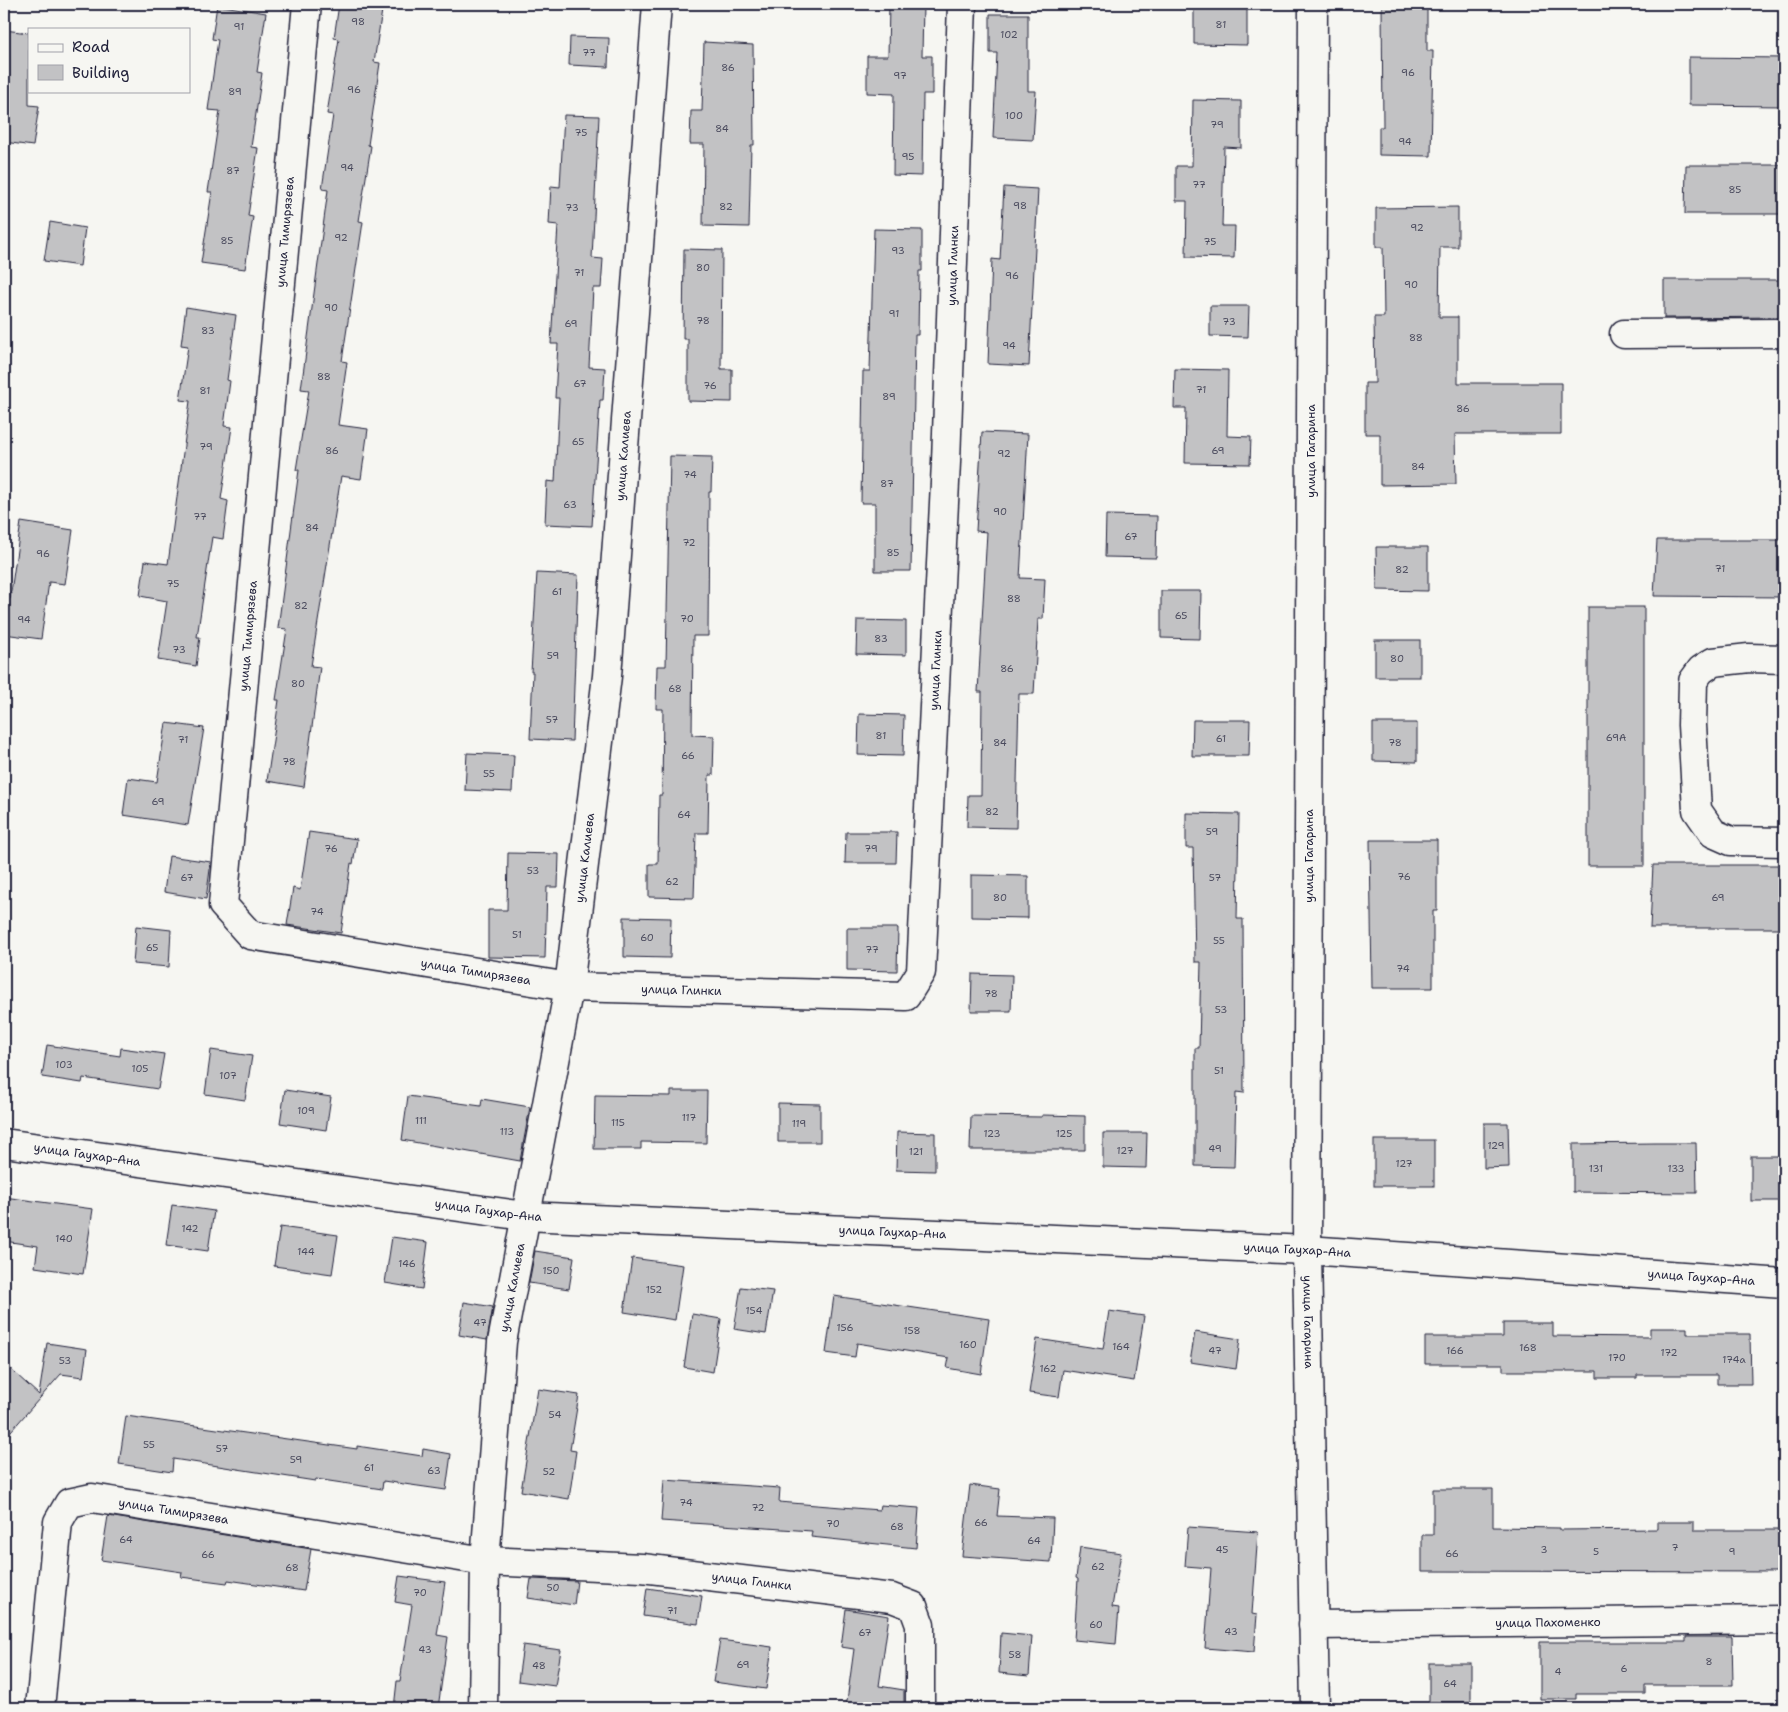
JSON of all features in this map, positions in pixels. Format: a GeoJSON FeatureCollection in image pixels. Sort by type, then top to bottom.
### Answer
{"type":"FeatureCollection","features":[{"type":"Feature","properties":{"kind":"street","name":"улица Тимирязева"},"geometry":{"type":"LineString","coordinates":[[307,4],[223,905],[250,935],[569,987]]}},
{"type":"Feature","properties":{"kind":"street","name":"улица Калиева"},"geometry":{"type":"LineString","coordinates":[[482,1708],[485,1561],[502,1342],[569,987],[607,676],[657,4]]}},
{"type":"Feature","properties":{"kind":"street","name":"улица Глинки"},"geometry":{"type":"LineString","coordinates":[[569,987],[906,996],[921,972],[946,462],[962,4]]}},
{"type":"Feature","properties":{"kind":"street","name":"улица Гагарина"},"geometry":{"type":"LineString","coordinates":[[1313,4],[1307,1250],[1315,1708]]}},
{"type":"Feature","properties":{"kind":"street"},"geometry":{"type":"LineString","coordinates":[[1624,334],[1784,333]]}},
{"type":"Feature","properties":{"kind":"street"},"geometry":{"type":"LineString","coordinates":[[1784,659],[1749,658],[1713,662],[1701,670],[1694,681],[1692,725],[1697,810],[1713,833],[1731,841],[1784,842]]}},
{"type":"Feature","properties":{"kind":"street","name":"улица Гаухар-Ана"},"geometry":{"type":"LineString","coordinates":[[4,1142],[526,1216],[1307,1250],[1784,1283]]}},
{"type":"Feature","properties":{"kind":"street","name":"улица Тимирязева"},"geometry":{"type":"LineString","coordinates":[[40,1708],[58,1522],[69,1503],[92,1498],[485,1561]]}},
{"type":"Feature","properties":{"kind":"street","name":"улица Глинки"},"geometry":{"type":"LineString","coordinates":[[485,1561],[642,1568],[892,1598],[913,1606],[920,1625],[920,1708]]}},
{"type":"Feature","properties":{"kind":"street","name":"улица Пахоменко"},"geometry":{"type":"LineString","coordinates":[[1313,1625],[1784,1620]]}},
{"type":"Feature","properties":{"kind":"building"},"geometry":{"type":"Polygon","coordinates":[[[339,4],[383,4],[374,62],[380,63],[368,145],[371,146],[359,221],[363,222],[342,361],[347,362],[338,425],[368,429],[361,479],[341,476],[311,666],[320,667],[304,787],[267,781],[279,700],[276,700],[287,629],[278,628],[299,470],[296,470],[309,390],[301,389],[328,190],[322,189],[333,115],[327,114],[339,39],[334,38],[339,4]]]}},
{"type":"Feature","properties":{"kind":"building"},"geometry":{"type":"Polygon","coordinates":[[[889,4],[923,4],[922,56],[932,56],[932,94],[923,94],[922,176],[893,175],[894,94],[867,93],[867,56],[888,56],[889,4]]]}},
{"type":"Feature","properties":{"kind":"building"},"geometry":{"type":"Polygon","coordinates":[[[1194,4],[1247,4],[1247,45],[1194,44],[1194,4]]]}},
{"type":"Feature","properties":{"kind":"building"},"geometry":{"type":"Polygon","coordinates":[[[1382,4],[1427,4],[1427,51],[1433,51],[1431,156],[1379,155],[1379,127],[1383,127],[1382,4]]]}},
{"type":"Feature","properties":{"kind":"building"},"geometry":{"type":"Polygon","coordinates":[[[217,5],[266,13],[257,72],[262,73],[251,147],[258,148],[248,216],[253,217],[245,269],[201,263],[212,192],[208,192],[220,111],[208,110],[218,40],[212,39],[217,5]]]}},
{"type":"Feature","properties":{"kind":"building"},"geometry":{"type":"Polygon","coordinates":[[[990,14],[1028,14],[1028,91],[1036,91],[1033,140],[993,138],[997,53],[990,53],[990,14]]]}},
{"type":"Feature","properties":{"kind":"building"},"geometry":{"type":"Polygon","coordinates":[[[4,30],[28,33],[29,105],[39,106],[33,146],[4,142],[4,30]]]}},
{"type":"Feature","properties":{"kind":"building"},"geometry":{"type":"Polygon","coordinates":[[[570,37],[609,38],[608,67],[569,65],[570,37]]]}},
{"type":"Feature","properties":{"kind":"building"},"geometry":{"type":"Polygon","coordinates":[[[704,42],[753,45],[754,145],[751,145],[749,227],[703,226],[704,144],[690,144],[691,111],[702,111],[704,42]]]}},
{"type":"Feature","properties":{"kind":"building"},"geometry":{"type":"Polygon","coordinates":[[[1689,57],[1784,58],[1784,106],[1689,105],[1689,57]]]}},
{"type":"Feature","properties":{"kind":"building"},"geometry":{"type":"Polygon","coordinates":[[[1193,100],[1241,101],[1241,148],[1224,147],[1222,226],[1235,226],[1234,258],[1186,257],[1187,201],[1176,201],[1176,166],[1192,166],[1193,100]]]}},
{"type":"Feature","properties":{"kind":"building"},"geometry":{"type":"Polygon","coordinates":[[[564,115],[599,116],[592,258],[603,259],[601,288],[593,288],[589,367],[605,368],[603,400],[600,400],[592,526],[545,524],[547,481],[555,482],[559,398],[555,398],[558,344],[551,344],[558,225],[549,224],[551,186],[560,187],[564,115]]]}},
{"type":"Feature","properties":{"kind":"building"},"geometry":{"type":"Polygon","coordinates":[[[1686,165],[1784,165],[1784,214],[1685,214],[1686,165]]]}},
{"type":"Feature","properties":{"kind":"building"},"geometry":{"type":"Polygon","coordinates":[[[1004,187],[1038,189],[1029,366],[988,364],[992,259],[1000,260],[1004,187]]]}},
{"type":"Feature","properties":{"kind":"building"},"geometry":{"type":"Polygon","coordinates":[[[1458,207],[1458,247],[1440,247],[1439,317],[1458,317],[1458,383],[1561,383],[1561,434],[1455,434],[1456,484],[1380,485],[1380,434],[1365,434],[1365,383],[1375,383],[1374,317],[1384,317],[1383,247],[1376,247],[1376,208],[1458,207]]]}},
{"type":"Feature","properties":{"kind":"building"},"geometry":{"type":"Polygon","coordinates":[[[50,222],[85,228],[80,266],[44,261],[50,222]]]}},
{"type":"Feature","properties":{"kind":"building"},"geometry":{"type":"Polygon","coordinates":[[[874,229],[922,230],[922,271],[919,271],[918,335],[915,335],[911,571],[875,571],[875,503],[861,503],[863,371],[870,371],[874,229]]]}},
{"type":"Feature","properties":{"kind":"building"},"geometry":{"type":"Polygon","coordinates":[[[684,249],[722,250],[721,369],[732,369],[732,402],[688,401],[688,339],[683,339],[684,249]]]}},
{"type":"Feature","properties":{"kind":"building"},"geometry":{"type":"Polygon","coordinates":[[[1664,280],[1784,280],[1784,317],[1664,318],[1664,280]]]}},
{"type":"Feature","properties":{"kind":"building"},"geometry":{"type":"Polygon","coordinates":[[[1210,306],[1249,306],[1248,337],[1210,336],[1210,306]]]}},
{"type":"Feature","properties":{"kind":"building"},"geometry":{"type":"Polygon","coordinates":[[[186,307],[236,315],[227,380],[230,381],[224,426],[232,427],[221,499],[228,501],[223,539],[212,537],[197,637],[200,637],[196,666],[158,660],[167,601],[140,596],[145,561],[168,564],[190,401],[180,400],[188,346],[181,345],[186,307]]]}},
{"type":"Feature","properties":{"kind":"building"},"geometry":{"type":"Polygon","coordinates":[[[1175,369],[1228,370],[1227,436],[1251,437],[1250,464],[1185,463],[1186,408],[1174,408],[1175,369]]]}},
{"type":"Feature","properties":{"kind":"building"},"geometry":{"type":"Polygon","coordinates":[[[982,432],[1028,434],[1020,578],[1045,579],[1043,619],[1038,619],[1034,694],[1019,694],[1016,828],[967,827],[968,795],[981,795],[982,692],[978,692],[987,532],[976,531],[982,432]]]}},
{"type":"Feature","properties":{"kind":"building"},"geometry":{"type":"Polygon","coordinates":[[[670,456],[712,457],[711,492],[709,492],[708,636],[693,636],[692,735],[714,736],[713,775],[709,775],[708,833],[696,833],[694,898],[649,897],[649,864],[658,864],[659,795],[662,795],[663,709],[656,709],[657,666],[666,666],[670,456]]]}},
{"type":"Feature","properties":{"kind":"building"},"geometry":{"type":"Polygon","coordinates":[[[1106,515],[1157,516],[1156,558],[1105,557],[1106,515]]]}},
{"type":"Feature","properties":{"kind":"building"},"geometry":{"type":"Polygon","coordinates":[[[21,522],[73,530],[65,584],[49,582],[41,639],[4,634],[4,599],[10,599],[21,522]]]}},
{"type":"Feature","properties":{"kind":"building"},"geometry":{"type":"Polygon","coordinates":[[[1657,540],[1784,540],[1784,597],[1654,596],[1657,540]]]}},
{"type":"Feature","properties":{"kind":"building"},"geometry":{"type":"Polygon","coordinates":[[[1376,547],[1428,547],[1428,591],[1377,590],[1376,547]]]}},
{"type":"Feature","properties":{"kind":"building"},"geometry":{"type":"Polygon","coordinates":[[[537,573],[578,575],[572,741],[530,739],[533,672],[531,672],[537,573]]]}},
{"type":"Feature","properties":{"kind":"building"},"geometry":{"type":"Polygon","coordinates":[[[1161,591],[1201,591],[1200,639],[1161,638],[1161,591]]]}},
{"type":"Feature","properties":{"kind":"building"},"geometry":{"type":"Polygon","coordinates":[[[1588,607],[1644,607],[1644,866],[1588,866],[1588,607]]]}},
{"type":"Feature","properties":{"kind":"building"},"geometry":{"type":"Polygon","coordinates":[[[857,620],[906,621],[906,655],[856,654],[857,620]]]}},
{"type":"Feature","properties":{"kind":"building"},"geometry":{"type":"Polygon","coordinates":[[[1375,640],[1420,640],[1420,677],[1375,677],[1375,640]]]}},
{"type":"Feature","properties":{"kind":"building"},"geometry":{"type":"Polygon","coordinates":[[[859,714],[904,715],[903,756],[858,755],[859,714]]]}},
{"type":"Feature","properties":{"kind":"building"},"geometry":{"type":"Polygon","coordinates":[[[1193,720],[1250,720],[1249,756],[1192,756],[1193,720]]]}},
{"type":"Feature","properties":{"kind":"building"},"geometry":{"type":"Polygon","coordinates":[[[166,723],[204,728],[188,825],[123,815],[128,778],[157,782],[166,723]]]}},
{"type":"Feature","properties":{"kind":"building"},"geometry":{"type":"Polygon","coordinates":[[[1373,723],[1417,723],[1417,762],[1373,761],[1373,723]]]}},
{"type":"Feature","properties":{"kind":"building"},"geometry":{"type":"Polygon","coordinates":[[[467,753],[514,755],[512,792],[465,790],[467,753]]]}},
{"type":"Feature","properties":{"kind":"building"},"geometry":{"type":"Polygon","coordinates":[[[1186,813],[1239,814],[1237,919],[1243,919],[1244,1093],[1236,1092],[1234,1167],[1195,1166],[1195,1048],[1199,1048],[1201,962],[1195,962],[1193,848],[1186,848],[1186,813]]]}},
{"type":"Feature","properties":{"kind":"building"},"geometry":{"type":"Polygon","coordinates":[[[309,832],[357,839],[353,864],[351,863],[341,933],[287,925],[293,888],[300,890],[309,832]]]}},
{"type":"Feature","properties":{"kind":"building"},"geometry":{"type":"Polygon","coordinates":[[[846,832],[897,832],[896,863],[845,863],[846,832]]]}},
{"type":"Feature","properties":{"kind":"building"},"geometry":{"type":"Polygon","coordinates":[[[1370,840],[1437,840],[1437,911],[1433,911],[1433,988],[1372,988],[1370,840]]]}},
{"type":"Feature","properties":{"kind":"building"},"geometry":{"type":"Polygon","coordinates":[[[508,853],[559,854],[558,887],[547,887],[545,958],[488,957],[488,910],[507,910],[508,853]]]}},
{"type":"Feature","properties":{"kind":"building"},"geometry":{"type":"Polygon","coordinates":[[[169,856],[211,862],[206,899],[164,892],[169,856]]]}},
{"type":"Feature","properties":{"kind":"building"},"geometry":{"type":"Polygon","coordinates":[[[1653,865],[1784,865],[1784,928],[1650,928],[1653,865]]]}},
{"type":"Feature","properties":{"kind":"building"},"geometry":{"type":"Polygon","coordinates":[[[971,875],[1028,876],[1028,918],[971,917],[971,875]]]}},
{"type":"Feature","properties":{"kind":"building"},"geometry":{"type":"Polygon","coordinates":[[[624,917],[671,918],[670,958],[624,957],[624,917]]]}},
{"type":"Feature","properties":{"kind":"building"},"geometry":{"type":"Polygon","coordinates":[[[136,926],[171,930],[169,967],[133,964],[136,926]]]}},
{"type":"Feature","properties":{"kind":"building"},"geometry":{"type":"Polygon","coordinates":[[[847,928],[898,928],[897,971],[847,970],[847,928]]]}},
{"type":"Feature","properties":{"kind":"building"},"geometry":{"type":"Polygon","coordinates":[[[972,974],[1012,975],[1011,1011],[971,1011],[972,974]]]}},
{"type":"Feature","properties":{"kind":"building"},"geometry":{"type":"Polygon","coordinates":[[[47,1045],[120,1056],[121,1048],[164,1054],[158,1089],[83,1078],[82,1083],[42,1077],[47,1045]]]}},
{"type":"Feature","properties":{"kind":"building"},"geometry":{"type":"Polygon","coordinates":[[[211,1050],[252,1056],[245,1100],[205,1094],[211,1050]]]}},
{"type":"Feature","properties":{"kind":"building"},"geometry":{"type":"Polygon","coordinates":[[[285,1090],[331,1097],[326,1130],[280,1123],[285,1090]]]}},
{"type":"Feature","properties":{"kind":"building"},"geometry":{"type":"Polygon","coordinates":[[[671,1091],[707,1091],[706,1143],[641,1142],[641,1149],[594,1149],[595,1095],[671,1096],[671,1091]]]}},
{"type":"Feature","properties":{"kind":"building"},"geometry":{"type":"Polygon","coordinates":[[[408,1096],[481,1106],[482,1099],[530,1107],[520,1161],[402,1140],[408,1096]]]}},
{"type":"Feature","properties":{"kind":"building"},"geometry":{"type":"Polygon","coordinates":[[[778,1103],[820,1104],[820,1142],[778,1142],[778,1103]]]}},
{"type":"Feature","properties":{"kind":"building"},"geometry":{"type":"Polygon","coordinates":[[[1042,1115],[1085,1116],[1085,1150],[970,1150],[971,1116],[1042,1117],[1042,1115]]]}},
{"type":"Feature","properties":{"kind":"building"},"geometry":{"type":"Polygon","coordinates":[[[1484,1123],[1508,1123],[1509,1167],[1484,1168],[1484,1123]]]}},
{"type":"Feature","properties":{"kind":"building"},"geometry":{"type":"Polygon","coordinates":[[[897,1132],[935,1133],[935,1171],[896,1170],[897,1132]]]}},
{"type":"Feature","properties":{"kind":"building"},"geometry":{"type":"Polygon","coordinates":[[[1103,1133],[1147,1133],[1146,1168],[1103,1167],[1103,1133]]]}},
{"type":"Feature","properties":{"kind":"building"},"geometry":{"type":"Polygon","coordinates":[[[1374,1140],[1434,1140],[1434,1186],[1374,1186],[1374,1140]]]}},
{"type":"Feature","properties":{"kind":"building"},"geometry":{"type":"Polygon","coordinates":[[[1696,1143],[1697,1193],[1573,1192],[1573,1144],[1696,1143]]]}},
{"type":"Feature","properties":{"kind":"building"},"geometry":{"type":"Polygon","coordinates":[[[1751,1156],[1784,1156],[1784,1201],[1751,1201],[1751,1156]]]}},
{"type":"Feature","properties":{"kind":"building"},"geometry":{"type":"Polygon","coordinates":[[[4,1197],[93,1209],[83,1274],[35,1267],[38,1246],[4,1241],[4,1197]]]}},
{"type":"Feature","properties":{"kind":"building"},"geometry":{"type":"Polygon","coordinates":[[[172,1205],[214,1211],[208,1251],[166,1245],[172,1205]]]}},
{"type":"Feature","properties":{"kind":"building"},"geometry":{"type":"Polygon","coordinates":[[[280,1227],[338,1235],[332,1274],[274,1266],[280,1227]]]}},
{"type":"Feature","properties":{"kind":"building"},"geometry":{"type":"Polygon","coordinates":[[[392,1237],[428,1242],[422,1289],[385,1283],[392,1237]]]}},
{"type":"Feature","properties":{"kind":"building"},"geometry":{"type":"Polygon","coordinates":[[[535,1251],[574,1257],[569,1289],[529,1283],[535,1251]]]}},
{"type":"Feature","properties":{"kind":"building"},"geometry":{"type":"Polygon","coordinates":[[[632,1258],[683,1265],[675,1320],[624,1312],[632,1258]]]}},
{"type":"Feature","properties":{"kind":"building"},"geometry":{"type":"Polygon","coordinates":[[[741,1287],[773,1291],[766,1334],[734,1329],[741,1287]]]}},
{"type":"Feature","properties":{"kind":"building"},"geometry":{"type":"Polygon","coordinates":[[[834,1296],[989,1319],[981,1374],[947,1368],[949,1358],[857,1343],[855,1357],[826,1353],[834,1296]]]}},
{"type":"Feature","properties":{"kind":"building"},"geometry":{"type":"Polygon","coordinates":[[[464,1302],[493,1307],[487,1340],[459,1335],[464,1302]]]}},
{"type":"Feature","properties":{"kind":"building"},"geometry":{"type":"Polygon","coordinates":[[[1109,1311],[1144,1316],[1134,1381],[1063,1370],[1059,1397],[1029,1393],[1037,1339],[1103,1349],[1109,1311]]]}},
{"type":"Feature","properties":{"kind":"building"},"geometry":{"type":"Polygon","coordinates":[[[692,1314],[721,1319],[713,1372],[684,1367],[692,1314]]]}},
{"type":"Feature","properties":{"kind":"building"},"geometry":{"type":"Polygon","coordinates":[[[1503,1323],[1553,1323],[1553,1336],[1650,1337],[1650,1328],[1687,1328],[1687,1334],[1750,1334],[1751,1384],[1717,1384],[1717,1375],[1637,1375],[1637,1378],[1597,1378],[1597,1371],[1503,1371],[1503,1364],[1425,1364],[1425,1337],[1503,1337],[1503,1323]]]}},
{"type":"Feature","properties":{"kind":"building"},"geometry":{"type":"Polygon","coordinates":[[[1195,1332],[1240,1339],[1236,1369],[1190,1362],[1195,1332]]]}},
{"type":"Feature","properties":{"kind":"building"},"geometry":{"type":"Polygon","coordinates":[[[47,1343],[87,1349],[83,1377],[61,1374],[4,1439],[4,1363],[39,1395],[47,1343]]]}},
{"type":"Feature","properties":{"kind":"building"},"geometry":{"type":"Polygon","coordinates":[[[538,1389],[579,1395],[570,1450],[576,1451],[569,1499],[521,1491],[538,1389]]]}},
{"type":"Feature","properties":{"kind":"building"},"geometry":{"type":"Polygon","coordinates":[[[126,1416],[357,1449],[357,1446],[422,1456],[423,1449],[451,1454],[446,1490],[383,1481],[382,1489],[316,1479],[315,1481],[173,1459],[172,1472],[119,1464],[126,1416]]]}},
{"type":"Feature","properties":{"kind":"building"},"geometry":{"type":"Polygon","coordinates":[[[664,1480],[780,1488],[779,1502],[879,1510],[880,1505],[919,1508],[916,1548],[811,1537],[812,1531],[661,1521],[664,1480]]]}},
{"type":"Feature","properties":{"kind":"building"},"geometry":{"type":"Polygon","coordinates":[[[970,1485],[1000,1489],[997,1516],[1053,1518],[1051,1562],[962,1556],[970,1485]]]}},
{"type":"Feature","properties":{"kind":"building"},"geometry":{"type":"Polygon","coordinates":[[[1433,1489],[1493,1489],[1493,1527],[1560,1528],[1560,1530],[1657,1529],[1657,1522],[1694,1522],[1694,1530],[1784,1530],[1784,1572],[1422,1571],[1422,1535],[1433,1535],[1433,1489]]]}},
{"type":"Feature","properties":{"kind":"building"},"geometry":{"type":"Polygon","coordinates":[[[108,1516],[311,1549],[304,1591],[228,1580],[227,1583],[181,1577],[182,1572],[101,1560],[108,1516]]]}},
{"type":"Feature","properties":{"kind":"building"},"geometry":{"type":"Polygon","coordinates":[[[1188,1527],[1258,1532],[1252,1614],[1257,1615],[1254,1652],[1205,1648],[1211,1568],[1185,1566],[1188,1527]]]}},
{"type":"Feature","properties":{"kind":"building"},"geometry":{"type":"Polygon","coordinates":[[[1080,1547],[1121,1553],[1112,1607],[1119,1608],[1116,1644],[1074,1640],[1078,1579],[1076,1578],[1080,1547]]]}},
{"type":"Feature","properties":{"kind":"building"},"geometry":{"type":"Polygon","coordinates":[[[399,1576],[445,1582],[437,1635],[448,1637],[438,1708],[394,1708],[397,1681],[400,1681],[412,1605],[395,1602],[399,1576]]]}},
{"type":"Feature","properties":{"kind":"building"},"geometry":{"type":"Polygon","coordinates":[[[531,1579],[577,1581],[574,1605],[528,1598],[531,1579]]]}},
{"type":"Feature","properties":{"kind":"building"},"geometry":{"type":"Polygon","coordinates":[[[647,1588],[702,1596],[698,1624],[643,1616],[647,1588]]]}},
{"type":"Feature","properties":{"kind":"building"},"geometry":{"type":"Polygon","coordinates":[[[846,1609],[889,1616],[879,1686],[904,1690],[904,1708],[846,1708],[854,1649],[841,1647],[846,1609]]]}},
{"type":"Feature","properties":{"kind":"building"},"geometry":{"type":"Polygon","coordinates":[[[1001,1633],[1032,1636],[1029,1676],[999,1673],[1001,1633]]]}},
{"type":"Feature","properties":{"kind":"building"},"geometry":{"type":"Polygon","coordinates":[[[1686,1637],[1732,1637],[1733,1685],[1645,1685],[1645,1694],[1576,1694],[1576,1699],[1540,1699],[1540,1642],[1686,1642],[1686,1637]]]}},
{"type":"Feature","properties":{"kind":"building"},"geometry":{"type":"Polygon","coordinates":[[[720,1640],[772,1647],[766,1689],[713,1682],[720,1640]]]}},
{"type":"Feature","properties":{"kind":"building"},"geometry":{"type":"Polygon","coordinates":[[[523,1645],[561,1650],[555,1686],[518,1681],[523,1645]]]}},
{"type":"Feature","properties":{"kind":"building"},"geometry":{"type":"Polygon","coordinates":[[[1429,1663],[1471,1663],[1471,1702],[1429,1702],[1429,1663]]]}}]}
